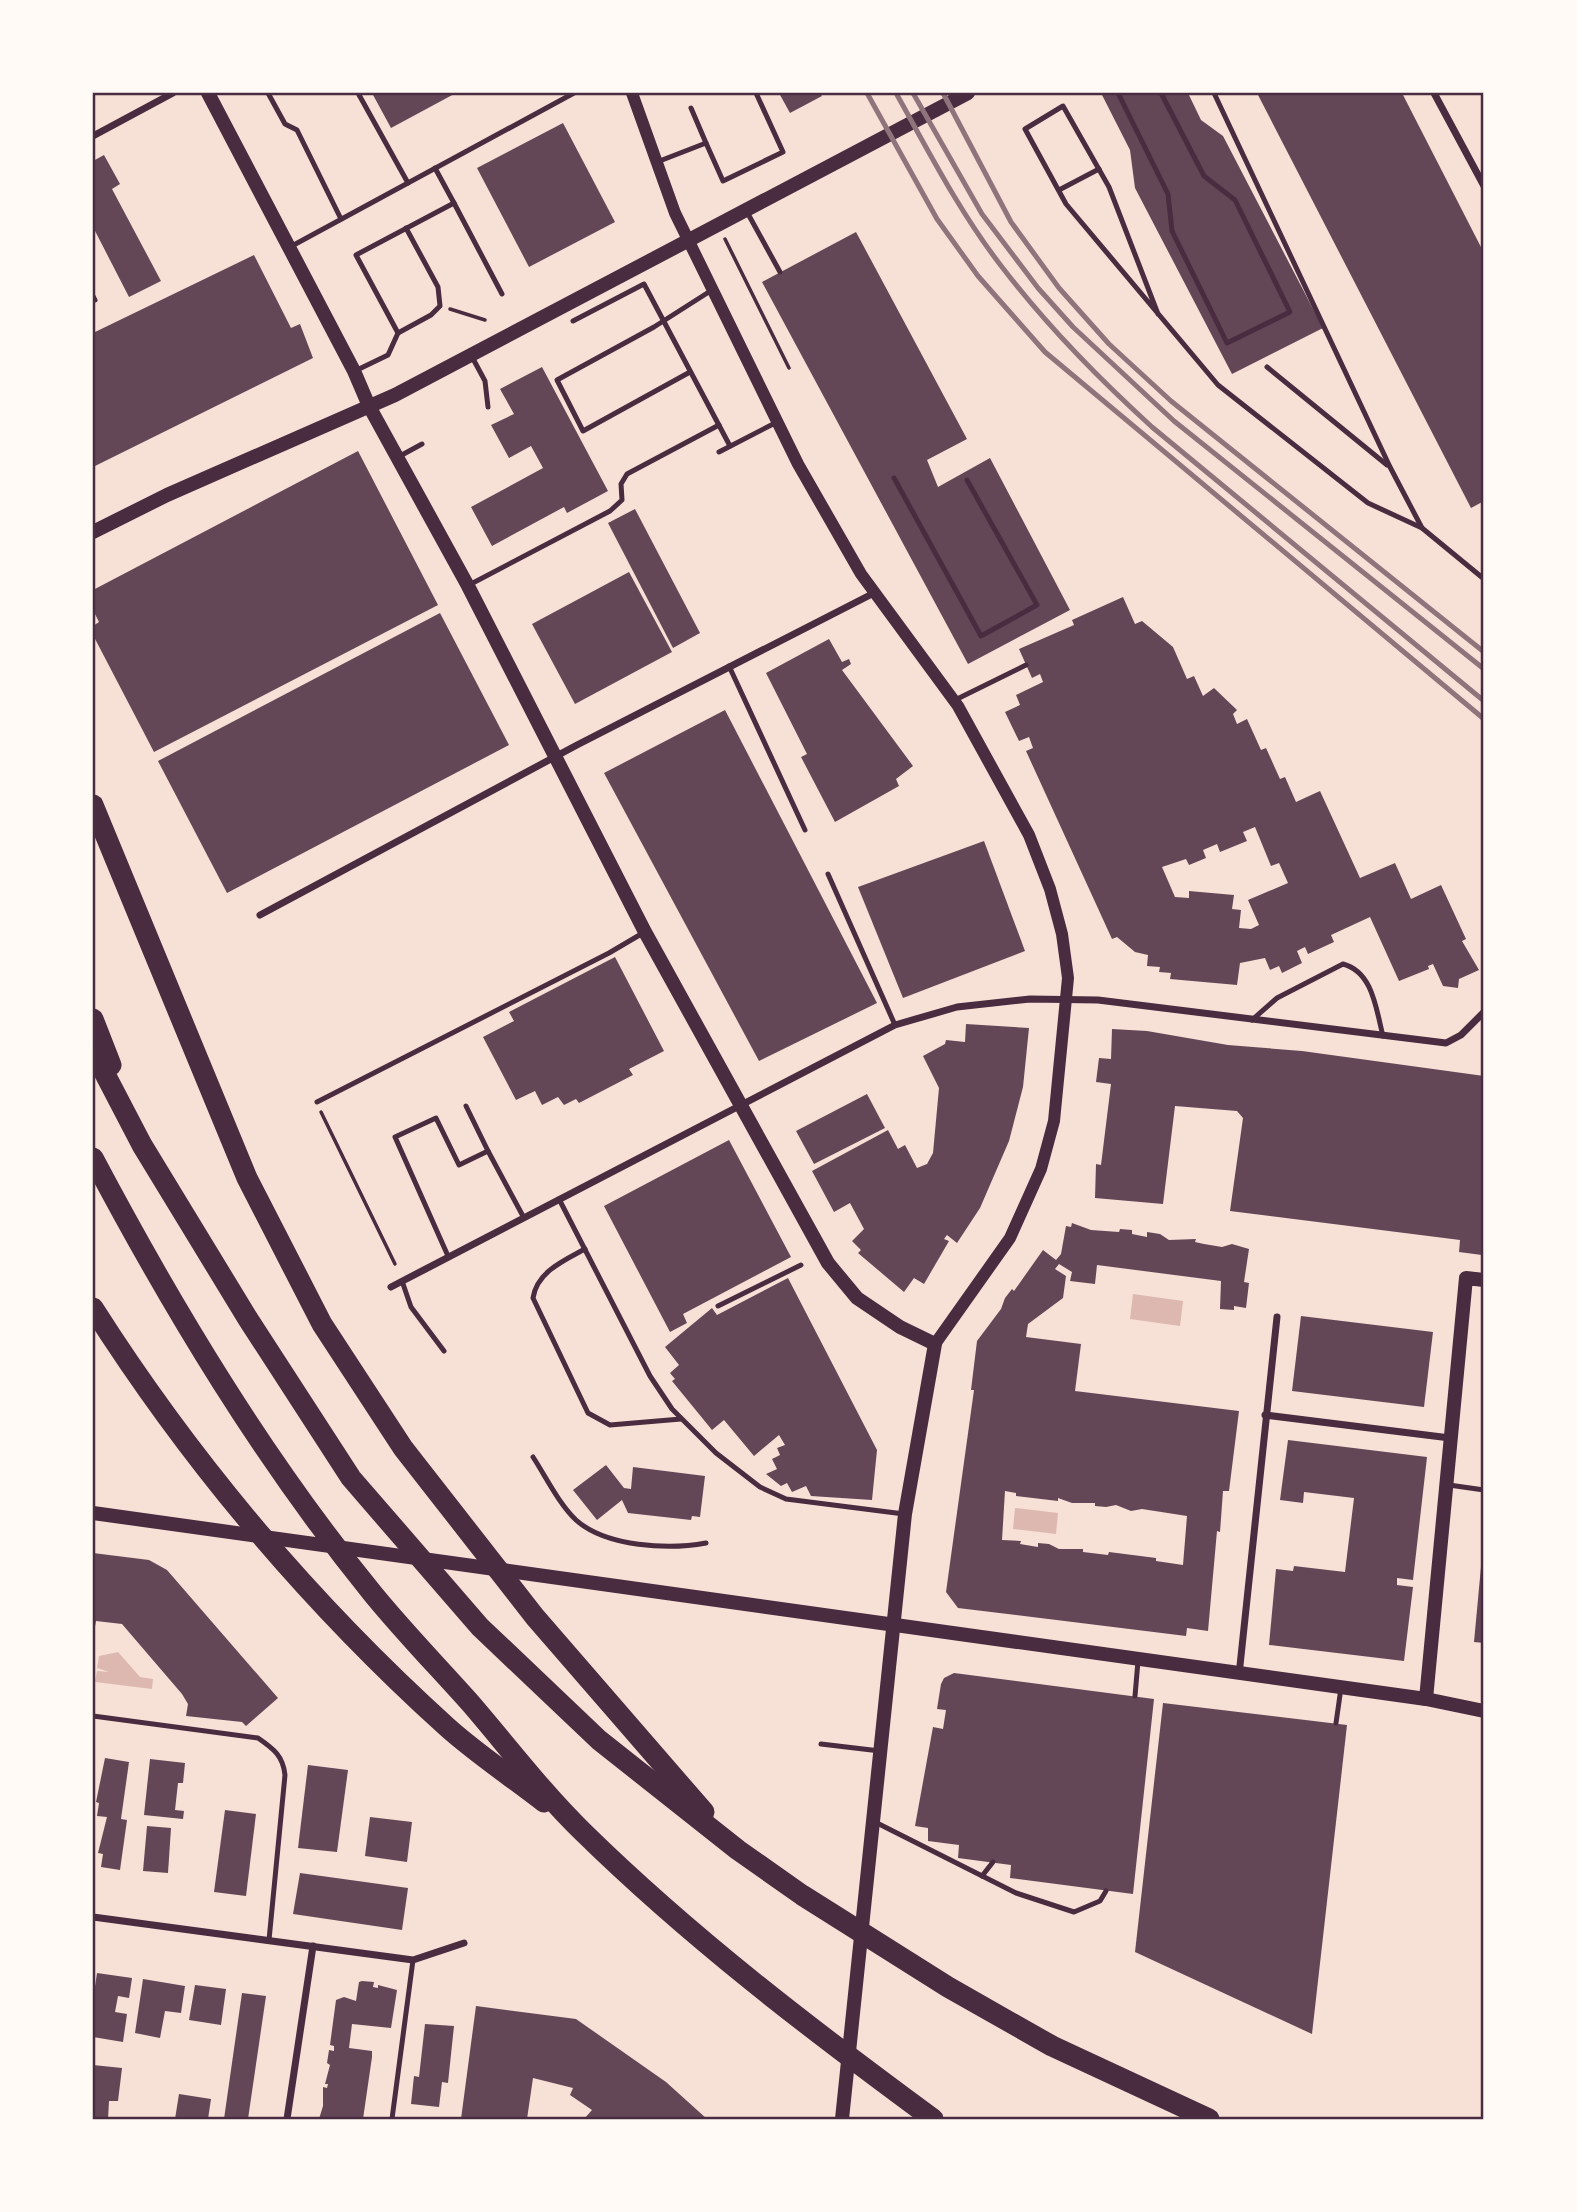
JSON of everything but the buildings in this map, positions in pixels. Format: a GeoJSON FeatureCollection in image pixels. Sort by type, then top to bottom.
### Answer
{"type":"FeatureCollection","features":[{"type":"Feature","properties":{"kind":"highway"},"geometry":{"type":"LineString","coordinates":[[93,805],[247,1178],[322,1324],[403,1448],[519,1596],[738,1850]]}},
{"type":"Feature","properties":{"kind":"highway"},"geometry":{"type":"LineString","coordinates":[[93,1019],[142,1145]]}},
{"type":"Feature","properties":{"kind":"highway"},"geometry":{"type":"LineString","coordinates":[[93,1051],[142,1145],[248,1319],[351,1478],[480,1627],[599,1740],[738,1850],[802,1895],[947,1987],[1052,2046],[1209,2119]]}},
{"type":"Feature","properties":{"kind":"highway"},"geometry":{"type":"LineString","coordinates":[[93,1158],[144,1255],[219,1380],[285,1475],[373,1594],[582,1831]]}},
{"type":"Feature","properties":{"kind":"highway"},"geometry":{"type":"LineString","coordinates":[[93,1308],[205,1468],[283,1565],[449,1729],[582,1831],[723,1958],[807,2026],[933,2119]]}},
{"type":"Feature","properties":{"kind":"main road"},"geometry":{"type":"LineString","coordinates":[[208,93],[354,371],[369,406],[468,586],[645,932],[828,1263],[857,1298],[900,1327],[935,1344],[905,1514],[842,2119]]}},
{"type":"Feature","properties":{"kind":"main road"},"geometry":{"type":"LineString","coordinates":[[93,532],[167,495],[369,406],[471,355],[968,93]]}},
{"type":"Feature","properties":{"kind":"main road"},"geometry":{"type":"LineString","coordinates":[[1426,1699],[1466,1278],[1484,1280]]}},
{"type":"Feature","properties":{"kind":"main road"},"geometry":{"type":"LineString","coordinates":[[93,1513],[893,1627],[1426,1699],[1484,1711]]}},
{"type":"Feature","properties":{"kind":"street"},"geometry":{"type":"LineString","coordinates":[[93,136],[173,93]]}},
{"type":"Feature","properties":{"kind":"street"},"geometry":{"type":"LineString","coordinates":[[632,93],[675,213],[714,288],[777,422],[874,593],[953,701],[1029,835],[1050,889],[1067,967],[1054,1121],[1041,1168],[1010,1238],[935,1344]]}},
{"type":"Feature","properties":{"kind":"street"},"geometry":{"type":"LineString","coordinates":[[1434,93],[1484,186]]}},
{"type":"Feature","properties":{"kind":"street"},"geometry":{"type":"LineString","coordinates":[[260,915],[729,666],[874,593]]}},
{"type":"Feature","properties":{"kind":"street"},"geometry":{"type":"LineString","coordinates":[[391,1287],[895,1025],[957,1007],[1030,999],[1098,1000],[1446,1043],[1461,1035],[1484,1012]]}},
{"type":"Feature","properties":{"kind":"street"},"geometry":{"type":"LineString","coordinates":[[1239,1675],[1277,1317]]}},
{"type":"Feature","properties":{"kind":"street"},"geometry":{"type":"LineString","coordinates":[[1265,1415],[1450,1438]]}},
{"type":"Feature","properties":{"kind":"street"},"geometry":{"type":"LineString","coordinates":[[93,1917],[413,1959],[464,1943]]}},
{"type":"Feature","properties":{"kind":"street"},"geometry":{"type":"LineString","coordinates":[[287,2119],[313,1946]]}},
{"type":"Feature","properties":{"kind":"lane"},"geometry":{"type":"LineString","coordinates":[[268,93],[285,124],[297,130],[341,219]]}},
{"type":"Feature","properties":{"kind":"lane"},"geometry":{"type":"LineString","coordinates":[[358,93],[408,183]]}},
{"type":"Feature","properties":{"kind":"lane"},"geometry":{"type":"LineString","coordinates":[[289,247],[574,93]]}},
{"type":"Feature","properties":{"kind":"lane"},"geometry":{"type":"LineString","coordinates":[[691,108],[723,181],[783,152],[756,93]]}},
{"type":"Feature","properties":{"kind":"lane"},"geometry":{"type":"LineString","coordinates":[[1118,93],[1168,194],[1172,230],[1227,342],[1290,312],[1235,200],[1204,176],[1161,93]]}},
{"type":"Feature","properties":{"kind":"lane"},"geometry":{"type":"LineString","coordinates":[[1214,93],[1390,467],[1422,528]]}},
{"type":"Feature","properties":{"kind":"lane"},"geometry":{"type":"LineString","coordinates":[[1158,314],[1109,187],[1063,106],[1025,129],[1066,204],[1158,314],[1218,385],[1368,503],[1422,528],[1484,579]]}},
{"type":"Feature","properties":{"kind":"lane"},"geometry":{"type":"LineString","coordinates":[[657,162],[706,143]]}},
{"type":"Feature","properties":{"kind":"lane"},"geometry":{"type":"LineString","coordinates":[[435,168],[502,294]]}},
{"type":"Feature","properties":{"kind":"lane"},"geometry":{"type":"LineString","coordinates":[[1059,190],[1098,169]]}},
{"type":"Feature","properties":{"kind":"lane"},"geometry":{"type":"LineString","coordinates":[[398,333],[356,255],[454,203]]}},
{"type":"Feature","properties":{"kind":"lane"},"geometry":{"type":"LineString","coordinates":[[746,210],[780,272]]}},
{"type":"Feature","properties":{"kind":"lane"},"geometry":{"type":"LineString","coordinates":[[354,371],[388,355],[398,333],[431,315],[440,306],[438,287],[406,228]]}},
{"type":"Feature","properties":{"kind":"lane"},"geometry":{"type":"LineString","coordinates":[[573,321],[644,284],[730,446]]}},
{"type":"Feature","properties":{"kind":"lane"},"geometry":{"type":"LineString","coordinates":[[690,372],[583,431],[556,380],[663,321],[714,288]]}},
{"type":"Feature","properties":{"kind":"lane"},"geometry":{"type":"LineString","coordinates":[[471,355],[485,381],[488,407]]}},
{"type":"Feature","properties":{"kind":"lane"},"geometry":{"type":"LineString","coordinates":[[1267,367],[1390,467]]}},
{"type":"Feature","properties":{"kind":"lane"},"geometry":{"type":"LineString","coordinates":[[719,452],[777,422]]}},
{"type":"Feature","properties":{"kind":"lane"},"geometry":{"type":"LineString","coordinates":[[468,586],[610,511],[622,500],[621,484],[627,474],[719,425]]}},
{"type":"Feature","properties":{"kind":"lane"},"geometry":{"type":"LineString","coordinates":[[397,457],[422,444]]}},
{"type":"Feature","properties":{"kind":"lane"},"geometry":{"type":"LineString","coordinates":[[894,478],[981,636],[1037,605],[967,480]]}},
{"type":"Feature","properties":{"kind":"lane"},"geometry":{"type":"LineString","coordinates":[[953,701],[1026,665]]}},
{"type":"Feature","properties":{"kind":"lane"},"geometry":{"type":"LineString","coordinates":[[729,666],[805,830]]}},
{"type":"Feature","properties":{"kind":"lane"},"geometry":{"type":"LineString","coordinates":[[828,874],[895,1025]]}},
{"type":"Feature","properties":{"kind":"lane"},"geometry":{"type":"LineString","coordinates":[[317,1102],[610,953],[645,932]]}},
{"type":"Feature","properties":{"kind":"lane"},"geometry":{"type":"LineString","coordinates":[[1252,1020],[1277,998],[1343,964],[1357,968],[1366,978],[1383,1036]]}},
{"type":"Feature","properties":{"kind":"lane"},"geometry":{"type":"LineString","coordinates":[[466,1106],[524,1218]]}},
{"type":"Feature","properties":{"kind":"lane"},"geometry":{"type":"LineString","coordinates":[[448,1256],[395,1137],[436,1118],[459,1165],[488,1151]]}},
{"type":"Feature","properties":{"kind":"lane"},"geometry":{"type":"LineString","coordinates":[[559,1199],[650,1376],[681,1419],[716,1453],[760,1487],[778,1496],[796,1501],[905,1514]]}},
{"type":"Feature","properties":{"kind":"lane"},"geometry":{"type":"LineString","coordinates":[[585,1249],[555,1266],[535,1284],[533,1298],[588,1413],[610,1425],[681,1419]]}},
{"type":"Feature","properties":{"kind":"lane"},"geometry":{"type":"LineString","coordinates":[[718,1306],[801,1265]]}},
{"type":"Feature","properties":{"kind":"lane"},"geometry":{"type":"LineString","coordinates":[[402,1281],[411,1307],[444,1351]]}},
{"type":"Feature","properties":{"kind":"lane"},"geometry":{"type":"LineString","coordinates":[[533,1457],[574,1518],[595,1534],[664,1548],[706,1544]]}},
{"type":"Feature","properties":{"kind":"lane"},"geometry":{"type":"LineString","coordinates":[[1446,1485],[1484,1490]]}},
{"type":"Feature","properties":{"kind":"lane"},"geometry":{"type":"LineString","coordinates":[[1135,1696],[1138,1661]]}},
{"type":"Feature","properties":{"kind":"lane"},"geometry":{"type":"LineString","coordinates":[[1336,1723],[1341,1688]]}},
{"type":"Feature","properties":{"kind":"lane"},"geometry":{"type":"LineString","coordinates":[[93,1716],[258,1738],[275,1749],[284,1762],[285,1775],[269,1940]]}},
{"type":"Feature","properties":{"kind":"lane"},"geometry":{"type":"LineString","coordinates":[[821,1744],[880,1751]]}},
{"type":"Feature","properties":{"kind":"lane"},"geometry":{"type":"LineString","coordinates":[[873,1821],[1016,1893],[1074,1912],[1100,1901],[1106,1891]]}},
{"type":"Feature","properties":{"kind":"lane"},"geometry":{"type":"LineString","coordinates":[[982,1876],[992,1863]]}},
{"type":"Feature","properties":{"kind":"lane"},"geometry":{"type":"LineString","coordinates":[[392,2119],[413,1959]]}},
{"type":"Feature","properties":{"kind":"path"},"geometry":{"type":"LineString","coordinates":[[718,225],[789,368]]}},
{"type":"Feature","properties":{"kind":"path"},"geometry":{"type":"LineString","coordinates":[[440,306],[485,320]]}},
{"type":"Feature","properties":{"kind":"path"},"geometry":{"type":"LineString","coordinates":[[317,1102],[396,1264]]}},
{"type":"Feature","properties":{"kind":"shaded area"},"geometry":{"type":"Polygon","coordinates":[[[1133,1294],[1183,1301],[1180,1326],[1130,1319],[1133,1294]]]}},
{"type":"Feature","properties":{"kind":"shaded area"},"geometry":{"type":"Polygon","coordinates":[[[1015,1508],[1058,1513],[1056,1534],[1013,1529],[1015,1508]]]}},
{"type":"Feature","properties":{"kind":"shaded area"},"geometry":{"type":"Polygon","coordinates":[[[118,1652],[140,1677],[153,1679],[152,1689],[95,1682],[97,1671],[109,1672],[97,1668],[99,1656],[118,1652]]]}},
{"type":"Feature","properties":{"kind":"railway"},"geometry":{"type":"LineString","coordinates":[[867,93],[937,219],[978,276],[1045,352],[1484,719]]}},
{"type":"Feature","properties":{"kind":"railway"},"geometry":{"type":"LineString","coordinates":[[896,93],[972,225],[1019,289],[1074,351],[1152,427],[1484,701]]}},
{"type":"Feature","properties":{"kind":"railway"},"geometry":{"type":"LineString","coordinates":[[913,93],[982,214],[1038,288],[1073,327],[1174,421],[1484,669]]}},
{"type":"Feature","properties":{"kind":"railway"},"geometry":{"type":"LineString","coordinates":[[943,93],[1011,222],[1059,288],[1109,344],[1171,401],[1484,652]]}}]}
